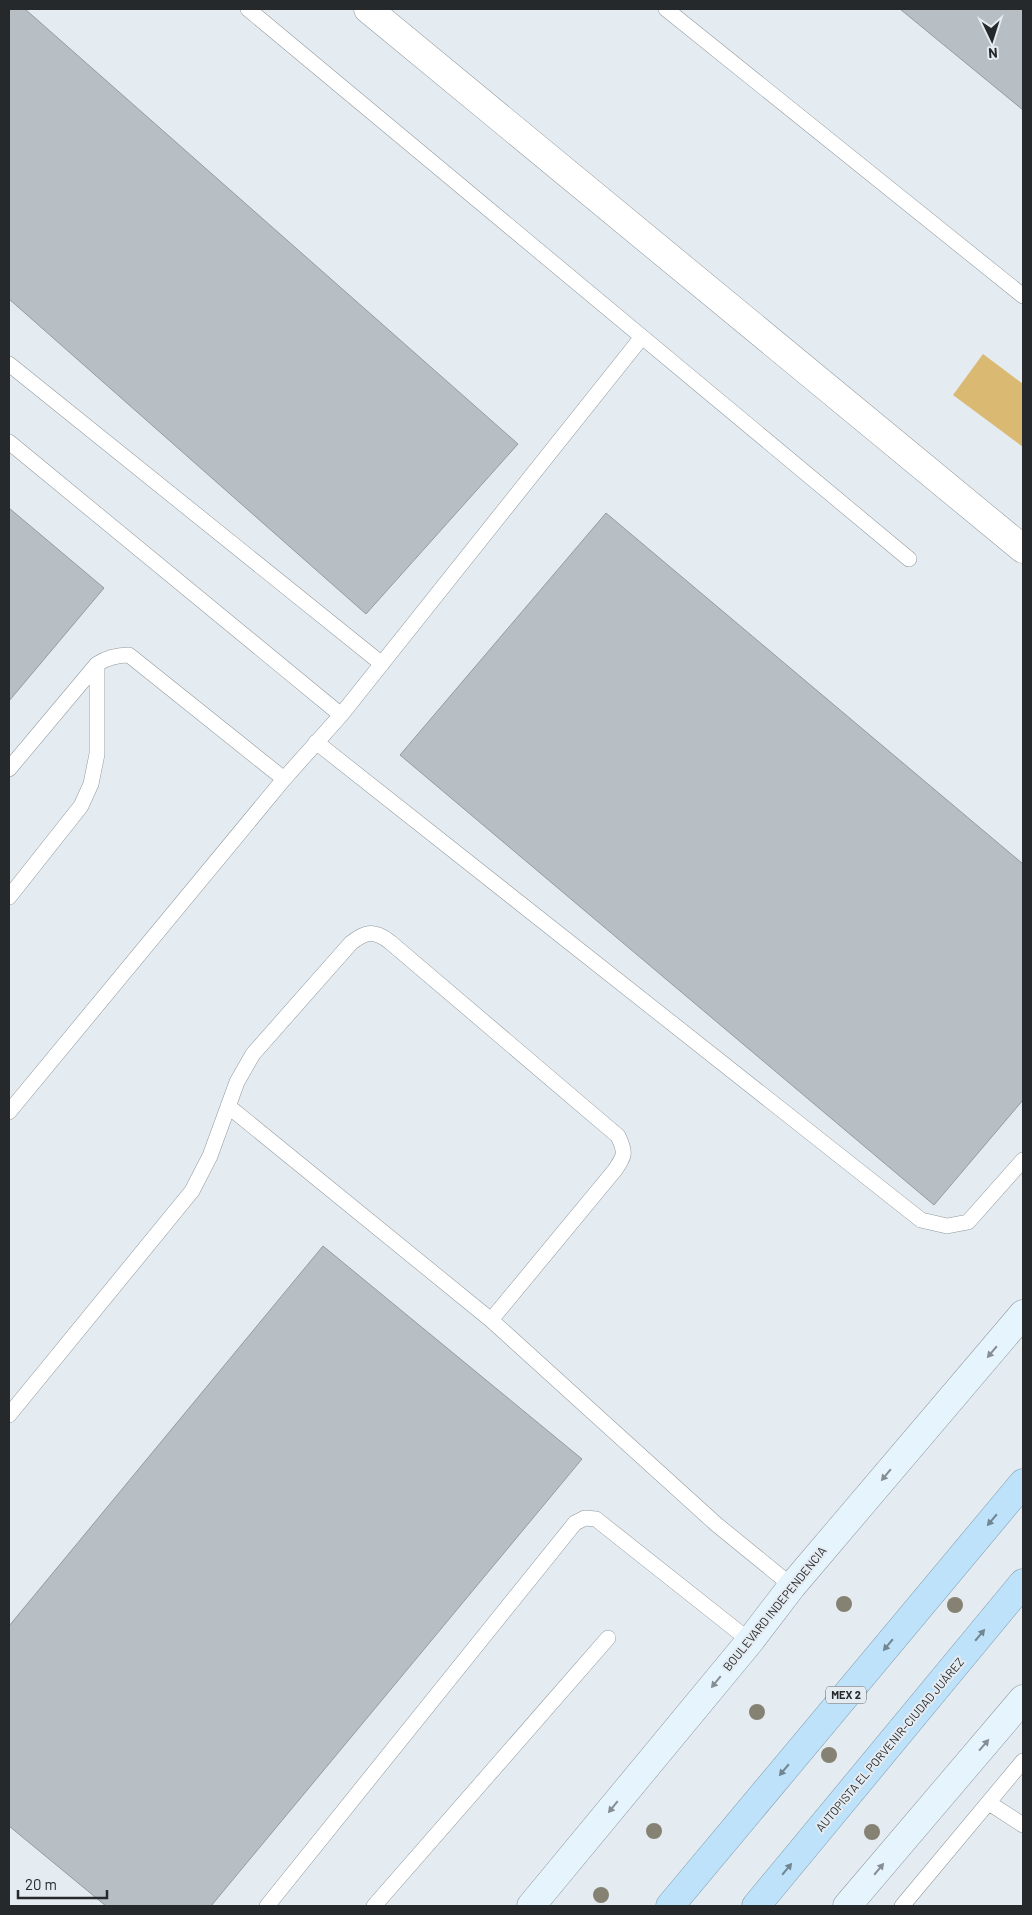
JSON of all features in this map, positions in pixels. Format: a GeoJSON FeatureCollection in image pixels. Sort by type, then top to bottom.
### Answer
{"type":"FeatureCollection","features":[{"type":"Feature","properties":{"kind":"highway","name":"MEX 2"},"geometry":{"type":"LineString","coordinates":[[670,1906],[1023,1483]]}},
{"type":"Feature","properties":{"kind":"highway","name":"AUTOPISTA EL PORVENIR-CIUDAD JUÁREZ"},"geometry":{"type":"LineString","coordinates":[[756,1906],[1023,1583]]}},
{"type":"Feature","properties":{"kind":"main road","name":"BOULEVARD INDEPENDENCIA"},"geometry":{"type":"LineString","coordinates":[[531,1906],[750,1641],[792,1586],[1023,1314]]}},
{"type":"Feature","properties":{"kind":"main road"},"geometry":{"type":"LineString","coordinates":[[847,1906],[1023,1699]]}},
{"type":"Feature","properties":{"kind":"street"},"geometry":{"type":"LineString","coordinates":[[368,9],[1023,549]]}},
{"type":"Feature","properties":{"kind":"lane"},"geometry":{"type":"LineString","coordinates":[[248,9],[909,560]]}},
{"type":"Feature","properties":{"kind":"lane"},"geometry":{"type":"LineString","coordinates":[[666,9],[1023,296]]}},
{"type":"Feature","properties":{"kind":"lane"},"geometry":{"type":"LineString","coordinates":[[9,1112],[284,779],[341,715],[642,337]]}},
{"type":"Feature","properties":{"kind":"lane"},"geometry":{"type":"LineString","coordinates":[[9,364],[382,664]]}},
{"type":"Feature","properties":{"kind":"lane"},"geometry":{"type":"LineString","coordinates":[[9,442],[341,715]]}},
{"type":"Feature","properties":{"kind":"lane"},"geometry":{"type":"LineString","coordinates":[[9,769],[97,664],[118,655],[129,655],[284,779]]}},
{"type":"Feature","properties":{"kind":"lane"},"geometry":{"type":"LineString","coordinates":[[9,897],[81,806],[91,784],[97,754],[97,664]]}},
{"type":"Feature","properties":{"kind":"lane"},"geometry":{"type":"LineString","coordinates":[[316,742],[921,1220],[947,1226],[968,1222],[1023,1160]]}},
{"type":"Feature","properties":{"kind":"lane"},"geometry":{"type":"LineString","coordinates":[[9,1415],[192,1191],[210,1156],[237,1082],[253,1054],[360,935],[380,934],[390,942],[618,1136],[624,1149],[623,1159],[615,1170],[491,1320]]}},
{"type":"Feature","properties":{"kind":"lane"},"geometry":{"type":"LineString","coordinates":[[228,1106],[491,1320],[716,1524],[792,1586]]}},
{"type":"Feature","properties":{"kind":"lane"},"geometry":{"type":"LineString","coordinates":[[267,1906],[576,1523],[585,1518],[596,1519],[750,1641]]}},
{"type":"Feature","properties":{"kind":"lane"},"geometry":{"type":"LineString","coordinates":[[374,1906],[608,1638]]}},
{"type":"Feature","properties":{"kind":"lane"},"geometry":{"type":"LineString","coordinates":[[902,1906],[1023,1761]]}},
{"type":"Feature","properties":{"kind":"lane"},"geometry":{"type":"LineString","coordinates":[[989,1803],[1023,1825]]}},
{"type":"Feature","properties":{"kind":"shaded area"},"geometry":{"type":"Polygon","coordinates":[[[983,354],[1023,384],[1023,447],[953,395],[983,354]]]}},
{"type":"Feature","properties":{"kind":"building"},"geometry":{"type":"Polygon","coordinates":[[[9,9],[25,9],[518,444],[366,614],[9,299],[9,9]]]}},
{"type":"Feature","properties":{"kind":"building"},"geometry":{"type":"Polygon","coordinates":[[[900,9],[1023,9],[1023,110],[900,9]]]}},
{"type":"Feature","properties":{"kind":"building"},"geometry":{"type":"Polygon","coordinates":[[[9,508],[104,588],[9,701],[9,508]]]}},
{"type":"Feature","properties":{"kind":"building"},"geometry":{"type":"Polygon","coordinates":[[[606,513],[1023,864],[1023,1100],[934,1205],[400,755],[606,513]]]}},
{"type":"Feature","properties":{"kind":"building"},"geometry":{"type":"Polygon","coordinates":[[[323,1246],[582,1459],[211,1906],[106,1906],[9,1826],[9,1626],[323,1246]]]}}]}
